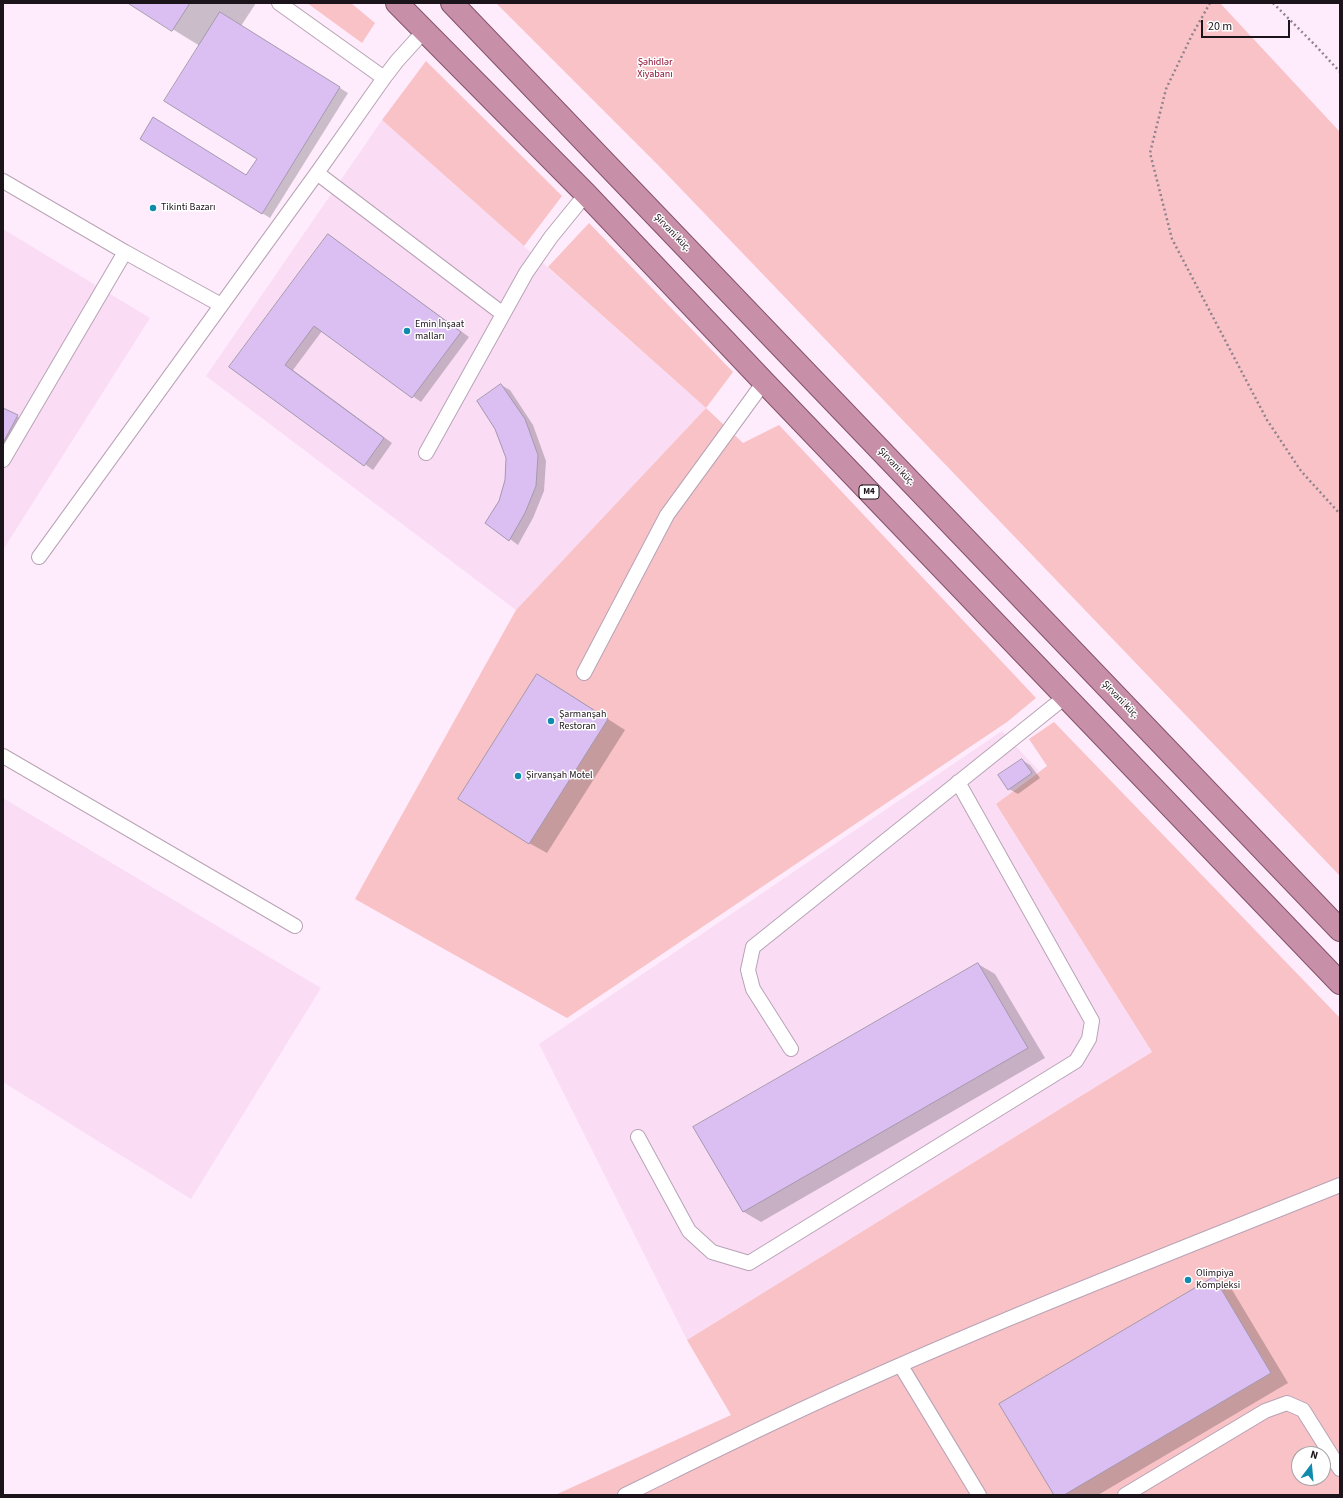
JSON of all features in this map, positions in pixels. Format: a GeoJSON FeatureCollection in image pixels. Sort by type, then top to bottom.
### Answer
{"type":"FeatureCollection","features":[{"type":"Feature","properties":{"kind":"highway","name":"M4"},"geometry":{"type":"LineString","coordinates":[[397,3],[586,194],[1065,697],[1340,983]]}},
{"type":"Feature","properties":{"kind":"highway","name":"Şirvani küç."},"geometry":{"type":"LineString","coordinates":[[452,3],[1340,930]]}},
{"type":"Feature","properties":{"kind":"lane"},"geometry":{"type":"LineString","coordinates":[[279,3],[384,78]]}},
{"type":"Feature","properties":{"kind":"lane"},"geometry":{"type":"LineString","coordinates":[[39,557],[384,78],[425,30]]}},
{"type":"Feature","properties":{"kind":"lane"},"geometry":{"type":"LineString","coordinates":[[317,173],[503,314]]}},
{"type":"Feature","properties":{"kind":"lane"},"geometry":{"type":"LineString","coordinates":[[3,181],[125,252],[221,305]]}},
{"type":"Feature","properties":{"kind":"lane"},"geometry":{"type":"LineString","coordinates":[[426,453],[526,273],[551,237],[586,194]]}},
{"type":"Feature","properties":{"kind":"lane"},"geometry":{"type":"LineString","coordinates":[[3,460],[125,252]]}},
{"type":"Feature","properties":{"kind":"lane"},"geometry":{"type":"LineString","coordinates":[[584,673],[667,515],[764,382]]}},
{"type":"Feature","properties":{"kind":"lane"},"geometry":{"type":"LineString","coordinates":[[791,1049],[753,989],[748,970],[753,946],[1065,697]]}},
{"type":"Feature","properties":{"kind":"lane"},"geometry":{"type":"LineString","coordinates":[[3,756],[295,926]]}},
{"type":"Feature","properties":{"kind":"lane"},"geometry":{"type":"LineString","coordinates":[[638,1137],[689,1231],[712,1252],[749,1263],[1076,1061],[1089,1039],[1092,1021],[958,782]]}},
{"type":"Feature","properties":{"kind":"lane"},"geometry":{"type":"LineString","coordinates":[[625,1495],[778,1421],[901,1366],[1001,1323],[1340,1185]]}},
{"type":"Feature","properties":{"kind":"lane"},"geometry":{"type":"LineString","coordinates":[[901,1366],[979,1495]]}},
{"type":"Feature","properties":{"kind":"lane"},"geometry":{"type":"LineString","coordinates":[[1125,1495],[1265,1411],[1287,1403],[1304,1410],[1340,1469]]}},
{"type":"Feature","properties":{"kind":"path"},"geometry":{"type":"LineString","coordinates":[[1210,3],[1192,35],[1166,89],[1150,153],[1172,239],[1267,420],[1301,472],[1340,514]]}},
{"type":"Feature","properties":{"kind":"path"},"geometry":{"type":"LineString","coordinates":[[1273,3],[1340,72]]}},
{"type":"Feature","properties":{"kind":"shaded area"},"geometry":{"type":"Polygon","coordinates":[[[382,120],[706,408],[516,610],[206,376],[382,120]]]}},
{"type":"Feature","properties":{"kind":"shaded area"},"geometry":{"type":"Polygon","coordinates":[[[3,229],[150,318],[3,550],[3,229]]]}},
{"type":"Feature","properties":{"kind":"shaded area"},"geometry":{"type":"Polygon","coordinates":[[[1002,731],[1039,771],[996,804],[1152,1052],[687,1340],[539,1044],[1002,731]]]}},
{"type":"Feature","properties":{"kind":"shaded area"},"geometry":{"type":"Polygon","coordinates":[[[3,798],[321,988],[191,1199],[3,1082],[3,798]]]}},
{"type":"Feature","properties":{"kind":"green space"},"geometry":{"type":"Polygon","coordinates":[[[307,3],[351,3],[375,23],[362,43],[307,3]]]}},
{"type":"Feature","properties":{"kind":"green space","name":"Şəhidlər Xiyabanı"},"geometry":{"type":"Polygon","coordinates":[[[496,3],[1220,3],[1340,132],[1340,876],[659,166],[496,3]]]}},
{"type":"Feature","properties":{"kind":"green space"},"geometry":{"type":"Polygon","coordinates":[[[426,61],[562,196],[524,246],[382,120],[426,61]]]}},
{"type":"Feature","properties":{"kind":"green space"},"geometry":{"type":"Polygon","coordinates":[[[589,223],[733,372],[706,408],[548,267],[589,223]]]}},
{"type":"Feature","properties":{"kind":"green space"},"geometry":{"type":"Polygon","coordinates":[[[706,408],[743,443],[779,425],[1036,698],[1007,722],[567,1018],[355,899],[516,610],[706,408]]]}},
{"type":"Feature","properties":{"kind":"green space"},"geometry":{"type":"Polygon","coordinates":[[[1054,722],[1340,1018],[1340,1495],[555,1495],[731,1415],[687,1340],[1152,1052],[996,804],[1047,766],[1029,739],[1054,722]]]}},
{"type":"Feature","properties":{"kind":"building"},"geometry":{"type":"Polygon","coordinates":[[[128,3],[190,3],[172,31],[128,3]]]}},
{"type":"Feature","properties":{"kind":"building"},"geometry":{"type":"Polygon","coordinates":[[[220,12],[340,87],[262,214],[140,139],[153,117],[246,175],[257,159],[164,101],[220,12]]]}},
{"type":"Feature","properties":{"kind":"building"},"geometry":{"type":"Polygon","coordinates":[[[328,234],[461,332],[412,398],[314,326],[285,365],[384,438],[364,466],[229,367],[328,234]]]}},
{"type":"Feature","properties":{"kind":"building"},"geometry":{"type":"Polygon","coordinates":[[[501,384],[525,419],[538,455],[536,486],[525,513],[509,541],[485,523],[499,501],[505,480],[506,458],[495,429],[477,401],[501,384]]]}},
{"type":"Feature","properties":{"kind":"building"},"geometry":{"type":"Polygon","coordinates":[[[3,408],[18,415],[3,443],[3,408]]]}},
{"type":"Feature","properties":{"kind":"building"},"geometry":{"type":"Polygon","coordinates":[[[537,674],[608,719],[529,844],[458,799],[537,674]]]}},
{"type":"Feature","properties":{"kind":"building"},"geometry":{"type":"Polygon","coordinates":[[[1022,759],[1032,773],[1008,790],[998,775],[1022,759]]]}},
{"type":"Feature","properties":{"kind":"building"},"geometry":{"type":"Polygon","coordinates":[[[978,963],[1028,1048],[743,1212],[693,1127],[978,963]]]}},
{"type":"Feature","properties":{"kind":"building"},"geometry":{"type":"Polygon","coordinates":[[[1214,1277],[1271,1373],[1064,1495],[1054,1495],[999,1404],[1214,1277]]]}},
{"type":"Feature","properties":{"kind":"place","name":"Tikinti Bazarı"},"geometry":{"type":"Point","coordinates":[153,208]}},
{"type":"Feature","properties":{"kind":"place","name":"Emin İnşaat malları"},"geometry":{"type":"Point","coordinates":[407,331]}},
{"type":"Feature","properties":{"kind":"place","name":"Şarmanşah Restoran"},"geometry":{"type":"Point","coordinates":[551,721]}},
{"type":"Feature","properties":{"kind":"place","name":"Şirvanşah Motel"},"geometry":{"type":"Point","coordinates":[518,776]}},
{"type":"Feature","properties":{"kind":"place","name":"Olimpiya Kompleksi"},"geometry":{"type":"Point","coordinates":[1188,1280]}}]}
